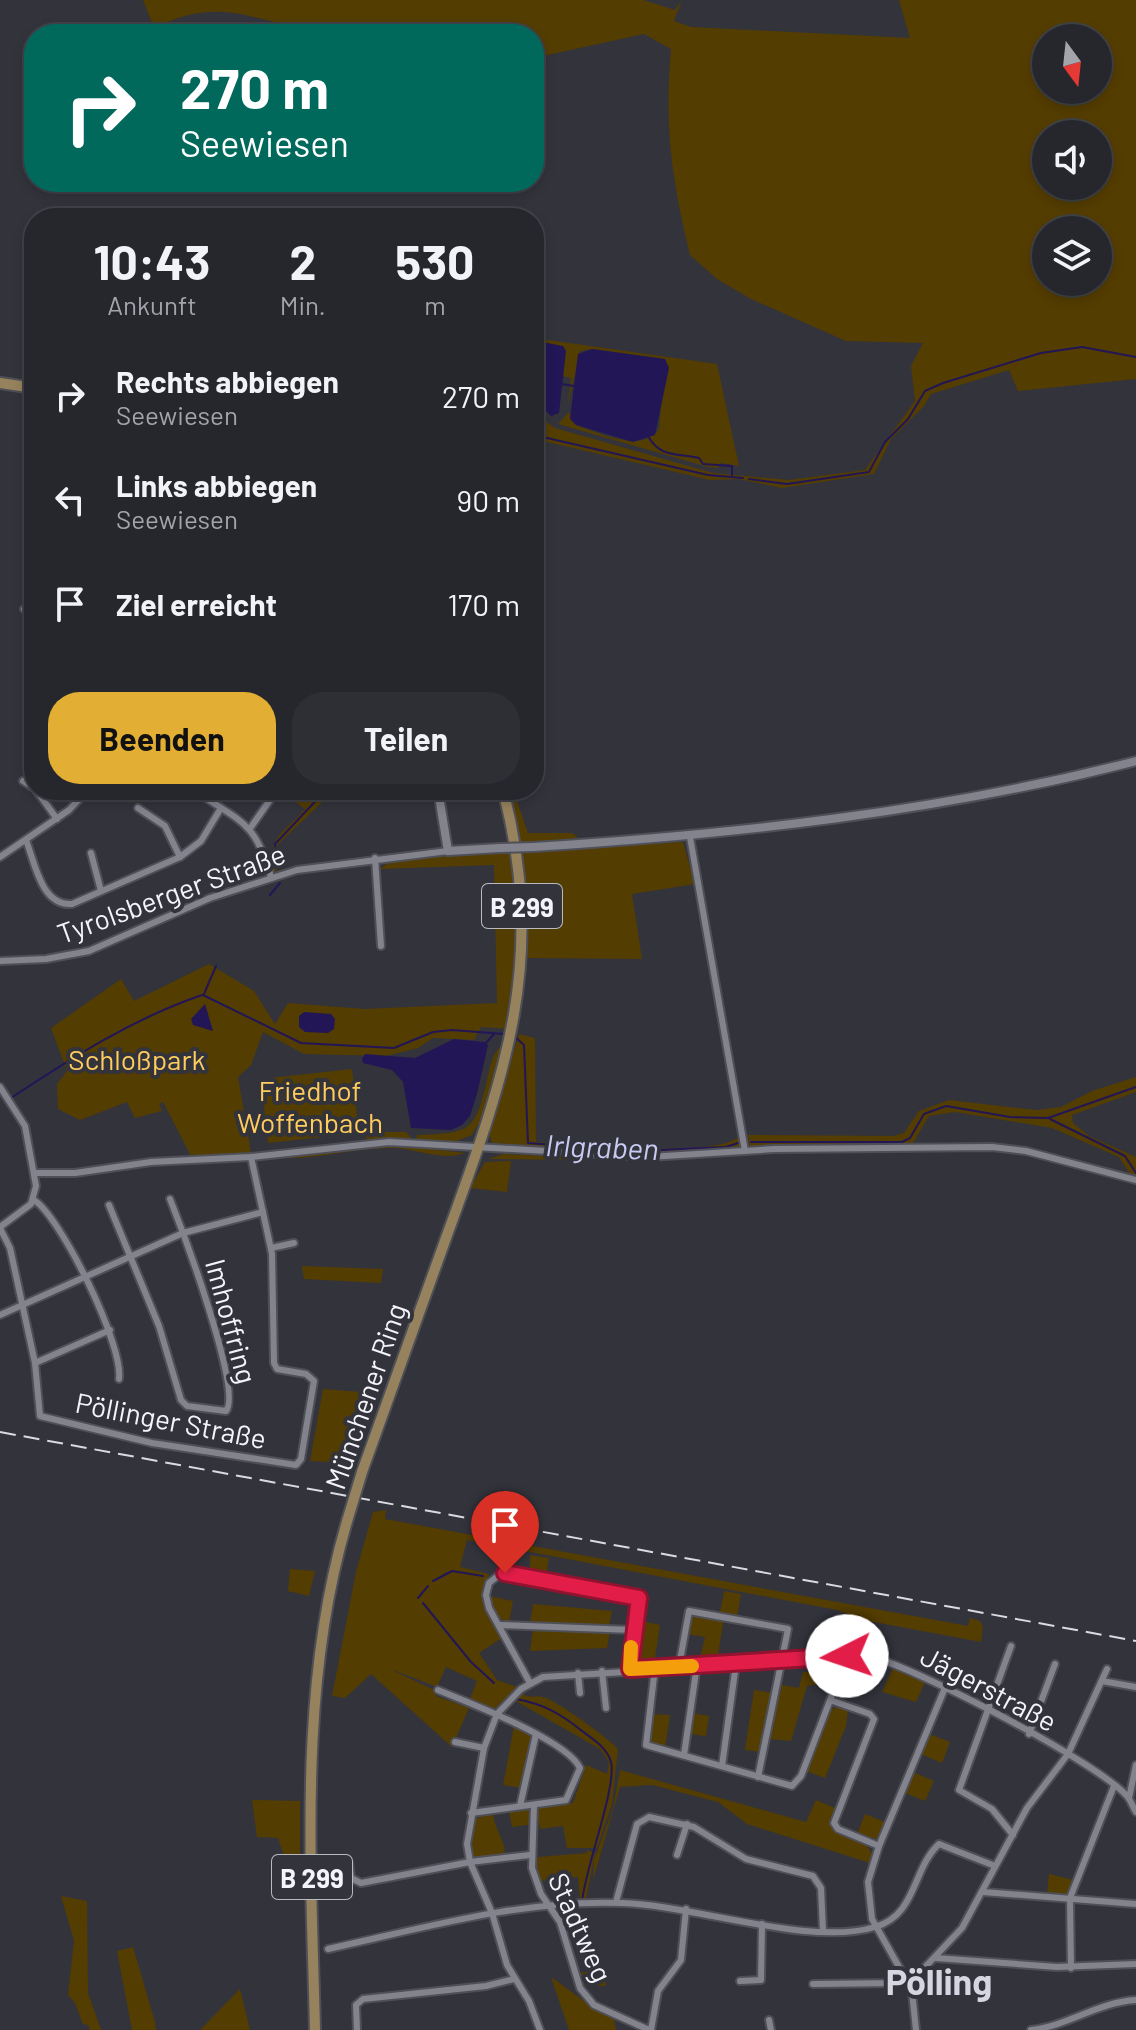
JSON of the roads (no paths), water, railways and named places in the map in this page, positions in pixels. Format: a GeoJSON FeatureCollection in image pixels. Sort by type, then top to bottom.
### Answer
{"type":"FeatureCollection","features":[{"type":"Feature","properties":{"kind":"main road"},"geometry":{"type":"LineString","coordinates":[[0,383],[24,387]]}},
{"type":"Feature","properties":{"kind":"main road","name":"Münchener Ring"},"geometry":{"type":"LineString","coordinates":[[315,2030],[313,1723],[326,1612],[362,1472],[506,1064],[520,976],[520,875],[505,800]]}},
{"type":"Feature","properties":{"kind":"street","name":"Tyrolsberger Straße"},"geometry":{"type":"LineString","coordinates":[[0,961],[46,959],[89,951],[198,903],[271,877],[375,858],[690,837],[808,824],[974,798],[1136,761]]}},
{"type":"Feature","properties":{"kind":"street"},"geometry":{"type":"LineString","coordinates":[[43,800],[57,819]]}},
{"type":"Feature","properties":{"kind":"street"},"geometry":{"type":"LineString","coordinates":[[0,857],[57,819],[77,800]]}},
{"type":"Feature","properties":{"kind":"street"},"geometry":{"type":"LineString","coordinates":[[209,800],[251,827],[263,849],[271,877]]}},
{"type":"Feature","properties":{"kind":"street"},"geometry":{"type":"LineString","coordinates":[[251,827],[270,800]]}},
{"type":"Feature","properties":{"kind":"street"},"geometry":{"type":"LineString","coordinates":[[440,800],[448,851]]}},
{"type":"Feature","properties":{"kind":"street"},"geometry":{"type":"LineString","coordinates":[[138,808],[168,829],[180,857]]}},
{"type":"Feature","properties":{"kind":"street"},"geometry":{"type":"LineString","coordinates":[[26,840],[52,899],[72,904],[180,857],[201,841],[221,808]]}},
{"type":"Feature","properties":{"kind":"street"},"geometry":{"type":"LineString","coordinates":[[690,837],[745,1151]]}},
{"type":"Feature","properties":{"kind":"street"},"geometry":{"type":"LineString","coordinates":[[91,853],[101,891]]}},
{"type":"Feature","properties":{"kind":"street"},"geometry":{"type":"LineString","coordinates":[[375,858],[381,946]]}},
{"type":"Feature","properties":{"kind":"street"},"geometry":{"type":"LineString","coordinates":[[0,1087],[25,1126],[34,1173],[34,1200],[49,1214],[110,1330],[119,1379]]}},
{"type":"Feature","properties":{"kind":"street"},"geometry":{"type":"LineString","coordinates":[[34,1173],[75,1173],[151,1162],[251,1157],[389,1142],[649,1157],[745,1151],[992,1147],[1026,1151],[1136,1180]]}},
{"type":"Feature","properties":{"kind":"street"},"geometry":{"type":"LineString","coordinates":[[251,1157],[271,1248],[294,1243]]}},
{"type":"Feature","properties":{"kind":"street"},"geometry":{"type":"LineString","coordinates":[[170,1199],[183,1233]]}},
{"type":"Feature","properties":{"kind":"street"},"geometry":{"type":"LineString","coordinates":[[0,1228],[34,1200]]}},
{"type":"Feature","properties":{"kind":"street"},"geometry":{"type":"LineString","coordinates":[[109,1205],[131,1257]]}},
{"type":"Feature","properties":{"kind":"street"},"geometry":{"type":"LineString","coordinates":[[0,1315],[183,1233],[263,1212]]}},
{"type":"Feature","properties":{"kind":"street","name":"Pöllinger Straße"},"geometry":{"type":"LineString","coordinates":[[0,1228],[10,1248],[35,1363],[37,1407],[41,1417],[125,1434],[152,1443],[296,1465],[301,1459],[314,1383],[308,1375],[275,1366],[276,1300],[271,1248]]}},
{"type":"Feature","properties":{"kind":"street","name":"Imhoffring"},"geometry":{"type":"LineString","coordinates":[[131,1257],[159,1326],[183,1403],[226,1411],[230,1399],[216,1334],[183,1233]]}},
{"type":"Feature","properties":{"kind":"street"},"geometry":{"type":"LineString","coordinates":[[35,1363],[110,1330]]}},
{"type":"Feature","properties":{"kind":"street"},"geometry":{"type":"LineString","coordinates":[[540,2030],[529,2001],[514,1979],[492,1913],[470,1862],[467,1844],[484,1748],[497,1714],[530,1683],[489,1608],[487,1589],[496,1576],[511,1574],[639,1598],[630,1669]]}},
{"type":"Feature","properties":{"kind":"street"},"geometry":{"type":"LineString","coordinates":[[679,1666],[687,1614],[694,1610],[786,1628],[784,1661],[758,1777]]}},
{"type":"Feature","properties":{"kind":"street"},"geometry":{"type":"LineString","coordinates":[[500,1625],[633,1630]]}},
{"type":"Feature","properties":{"kind":"street"},"geometry":{"type":"LineString","coordinates":[[1011,1646],[990,1712],[959,1790],[992,1809],[1013,1835]]}},
{"type":"Feature","properties":{"kind":"street"},"geometry":{"type":"LineString","coordinates":[[655,1668],[646,1745],[792,1786],[798,1784],[833,1701],[847,1656]]}},
{"type":"Feature","properties":{"kind":"street","name":"Jägerstraße"},"geometry":{"type":"LineString","coordinates":[[530,1683],[549,1676],[630,1669],[847,1656],[884,1660],[945,1688],[1068,1754],[1129,1798]]}},
{"type":"Feature","properties":{"kind":"street"},"geometry":{"type":"LineString","coordinates":[[722,1766],[736,1664]]}},
{"type":"Feature","properties":{"kind":"street"},"geometry":{"type":"LineString","coordinates":[[1029,1734],[1055,1664]]}},
{"type":"Feature","properties":{"kind":"street"},"geometry":{"type":"LineString","coordinates":[[684,1755],[697,1665]]}},
{"type":"Feature","properties":{"kind":"street"},"geometry":{"type":"LineString","coordinates":[[813,1984],[897,1983],[909,1980],[936,1958],[958,1934],[1034,1797],[1068,1754],[1107,1669]]}},
{"type":"Feature","properties":{"kind":"street"},"geometry":{"type":"LineString","coordinates":[[602,1671],[606,1708]]}},
{"type":"Feature","properties":{"kind":"street"},"geometry":{"type":"LineString","coordinates":[[578,1673],[580,1693]]}},
{"type":"Feature","properties":{"kind":"street"},"geometry":{"type":"LineString","coordinates":[[1102,1681],[1136,1687]]}},
{"type":"Feature","properties":{"kind":"street"},"geometry":{"type":"LineString","coordinates":[[916,2030],[909,1980],[876,1927],[867,1895],[879,1846],[945,1688]]}},
{"type":"Feature","properties":{"kind":"street"},"geometry":{"type":"LineString","coordinates":[[438,1690],[534,1733],[573,1759],[580,1768],[568,1799],[471,1813]]}},
{"type":"Feature","properties":{"kind":"street"},"geometry":{"type":"LineString","coordinates":[[833,1701],[870,1714],[874,1719],[834,1823],[838,1829],[879,1846]]}},
{"type":"Feature","properties":{"kind":"street"},"geometry":{"type":"LineString","coordinates":[[520,1806],[534,1733]]}},
{"type":"Feature","properties":{"kind":"street"},"geometry":{"type":"LineString","coordinates":[[455,1742],[484,1748]]}},
{"type":"Feature","properties":{"kind":"street"},"geometry":{"type":"LineString","coordinates":[[1136,1765],[1129,1798],[1136,1811]]}},
{"type":"Feature","properties":{"kind":"street"},"geometry":{"type":"LineString","coordinates":[[1071,1968],[1070,1898],[1114,1786]]}},
{"type":"Feature","properties":{"kind":"street","name":"Stadtweg"},"geometry":{"type":"LineString","coordinates":[[534,1805],[536,1826],[530,1855],[538,1887],[552,1907],[585,1996],[602,2009],[650,2030]]}},
{"type":"Feature","properties":{"kind":"street"},"geometry":{"type":"LineString","coordinates":[[616,1902],[639,1820],[649,1817],[687,1824],[746,1859],[813,1876],[821,1888],[823,1931]]}},
{"type":"Feature","properties":{"kind":"street"},"geometry":{"type":"LineString","coordinates":[[677,1855],[687,1824]]}},
{"type":"Feature","properties":{"kind":"street"},"geometry":{"type":"LineString","coordinates":[[328,1949],[492,1913],[616,1902],[686,1909],[762,1924],[823,1931],[876,1927],[903,1910],[939,1844],[995,1866]]}},
{"type":"Feature","properties":{"kind":"street"},"geometry":{"type":"LineString","coordinates":[[349,1863],[351,1878],[361,1883],[470,1862],[530,1855]]}},
{"type":"Feature","properties":{"kind":"street"},"geometry":{"type":"LineString","coordinates":[[983,1892],[1136,1904]]}},
{"type":"Feature","properties":{"kind":"street"},"geometry":{"type":"LineString","coordinates":[[650,2030],[658,1991],[682,1956],[686,1909]]}},
{"type":"Feature","properties":{"kind":"street"},"geometry":{"type":"LineString","coordinates":[[740,1981],[761,1980],[762,1924]]}},
{"type":"Feature","properties":{"kind":"street"},"geometry":{"type":"LineString","coordinates":[[936,1958],[1071,1968],[1136,1964]]}},
{"type":"Feature","properties":{"kind":"street"},"geometry":{"type":"LineString","coordinates":[[357,2030],[356,2005],[363,1999],[486,1986],[514,1979]]}},
{"type":"Feature","properties":{"kind":"street"},"geometry":{"type":"LineString","coordinates":[[1031,2030],[1051,2026],[1108,2003],[1136,2000]]}},
{"type":"Feature","properties":{"kind":"street"},"geometry":{"type":"LineString","coordinates":[[769,2020],[771,2030]]}},
{"type":"Feature","properties":{"kind":"waterway"},"geometry":{"type":"LineString","coordinates":[[749,479],[787,484],[869,472],[885,442],[908,419],[925,391],[943,383],[1041,353],[1082,347],[1136,357]]}},
{"type":"Feature","properties":{"kind":"waterway"},"geometry":{"type":"LineString","coordinates":[[561,384],[574,386]]}},
{"type":"Feature","properties":{"kind":"waterway"},"geometry":{"type":"LineString","coordinates":[[648,436],[664,451],[699,458],[703,464],[732,466],[732,475]]}},
{"type":"Feature","properties":{"kind":"waterway"},"geometry":{"type":"LineString","coordinates":[[544,437],[708,475],[743,478]]}},
{"type":"Feature","properties":{"kind":"waterway"},"geometry":{"type":"LineString","coordinates":[[278,869],[275,844],[317,800]]}},
{"type":"Feature","properties":{"kind":"waterway"},"geometry":{"type":"LineString","coordinates":[[270,895],[280,883]]}},
{"type":"Feature","properties":{"kind":"waterway"},"geometry":{"type":"LineString","coordinates":[[204,994],[216,966]]}},
{"type":"Feature","properties":{"kind":"waterway"},"geometry":{"type":"LineString","coordinates":[[11,1098],[127,1027],[202,995]]}},
{"type":"Feature","properties":{"kind":"waterway","name":"Irlgraben"},"geometry":{"type":"LineString","coordinates":[[203,995],[301,1043],[394,1048],[433,1032],[452,1030],[504,1034]]}},
{"type":"Feature","properties":{"kind":"waterway"},"geometry":{"type":"LineString","coordinates":[[485,1044],[494,1034]]}},
{"type":"Feature","properties":{"kind":"waterway","name":"Irlgraben"},"geometry":{"type":"LineString","coordinates":[[515,1037],[524,1045],[528,1143],[641,1151],[726,1147],[738,1143]]}},
{"type":"Feature","properties":{"kind":"waterway","name":"Irlgraben"},"geometry":{"type":"LineString","coordinates":[[751,1142],[902,1142],[910,1138],[924,1114],[946,1106],[1010,1117],[1048,1118],[1136,1087]]}},
{"type":"Feature","properties":{"kind":"waterway","name":"Irlgraben"},"geometry":{"type":"LineString","coordinates":[[1050,1119],[1125,1156],[1136,1173]]}},
{"type":"Feature","properties":{"kind":"waterway"},"geometry":{"type":"LineString","coordinates":[[433,1581],[452,1571],[483,1576]]}},
{"type":"Feature","properties":{"kind":"waterway"},"geometry":{"type":"LineString","coordinates":[[418,1598],[428,1586]]}},
{"type":"Feature","properties":{"kind":"waterway"},"geometry":{"type":"LineString","coordinates":[[423,1603],[471,1662],[494,1683]]}},
{"type":"Feature","properties":{"kind":"waterway"},"geometry":{"type":"LineString","coordinates":[[516,1699],[551,1710],[566,1719],[599,1744],[611,1762],[609,1790],[582,1902]]}},
{"type":"Feature","properties":{"kind":"railway"},"geometry":{"type":"LineString","coordinates":[[0,1432],[1136,1641]]}},
{"type":"Feature","properties":{"kind":"district","name":"Pölling"},"geometry":{"type":"Point","coordinates":[939,1980]}},
{"type":"Feature","properties":{"kind":"park label","name":"Schloßpark"},"geometry":{"type":"Point","coordinates":[137,1059]}},
{"type":"Feature","properties":{"kind":"park label","name":"Friedhof Woffenbach"},"geometry":{"type":"Point","coordinates":[310,1106]}}]}
